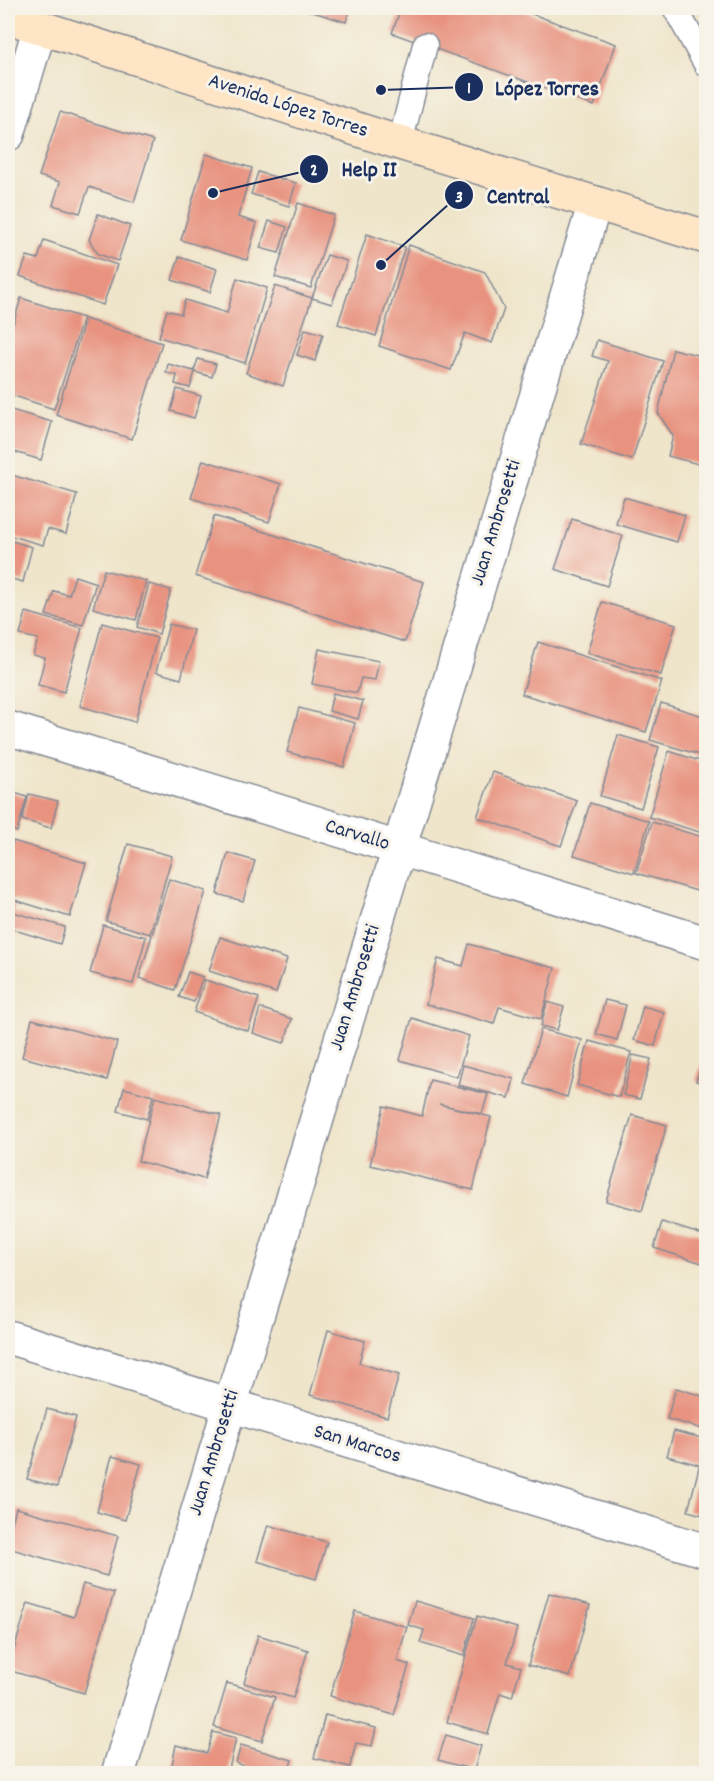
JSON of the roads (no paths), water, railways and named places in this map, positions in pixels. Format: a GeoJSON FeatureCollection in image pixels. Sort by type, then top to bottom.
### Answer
{"type":"FeatureCollection","features":[{"type":"Feature","properties":{"kind":"main road","name":"Avenida López Torres"},"geometry":{"type":"LineString","coordinates":[[8,17],[595,203],[704,229]]}},
{"type":"Feature","properties":{"kind":"street"},"geometry":{"type":"LineString","coordinates":[[8,134],[40,27]]}},
{"type":"Feature","properties":{"kind":"street","name":"Juan Ambrosetti"},"geometry":{"type":"LineString","coordinates":[[118,1773],[595,203]]}},
{"type":"Feature","properties":{"kind":"street","name":"Carvallo"},"geometry":{"type":"LineString","coordinates":[[8,728],[706,943]]}},
{"type":"Feature","properties":{"kind":"street","name":"San Marcos"},"geometry":{"type":"LineString","coordinates":[[8,1337],[706,1551]]}},
{"type":"Feature","properties":{"kind":"lane"},"geometry":{"type":"LineString","coordinates":[[675,8],[706,64]]}},
{"type":"Feature","properties":{"kind":"lane"},"geometry":{"type":"LineString","coordinates":[[400,143],[425,45]]}},
{"type":"Feature","properties":{"kind":"place","name":"López Torres"},"geometry":{"type":"Point","coordinates":[381,90]}},
{"type":"Feature","properties":{"kind":"place","name":"Help II"},"geometry":{"type":"Point","coordinates":[213,193]}},
{"type":"Feature","properties":{"kind":"place","name":"Central"},"geometry":{"type":"Point","coordinates":[381,265]}}]}
